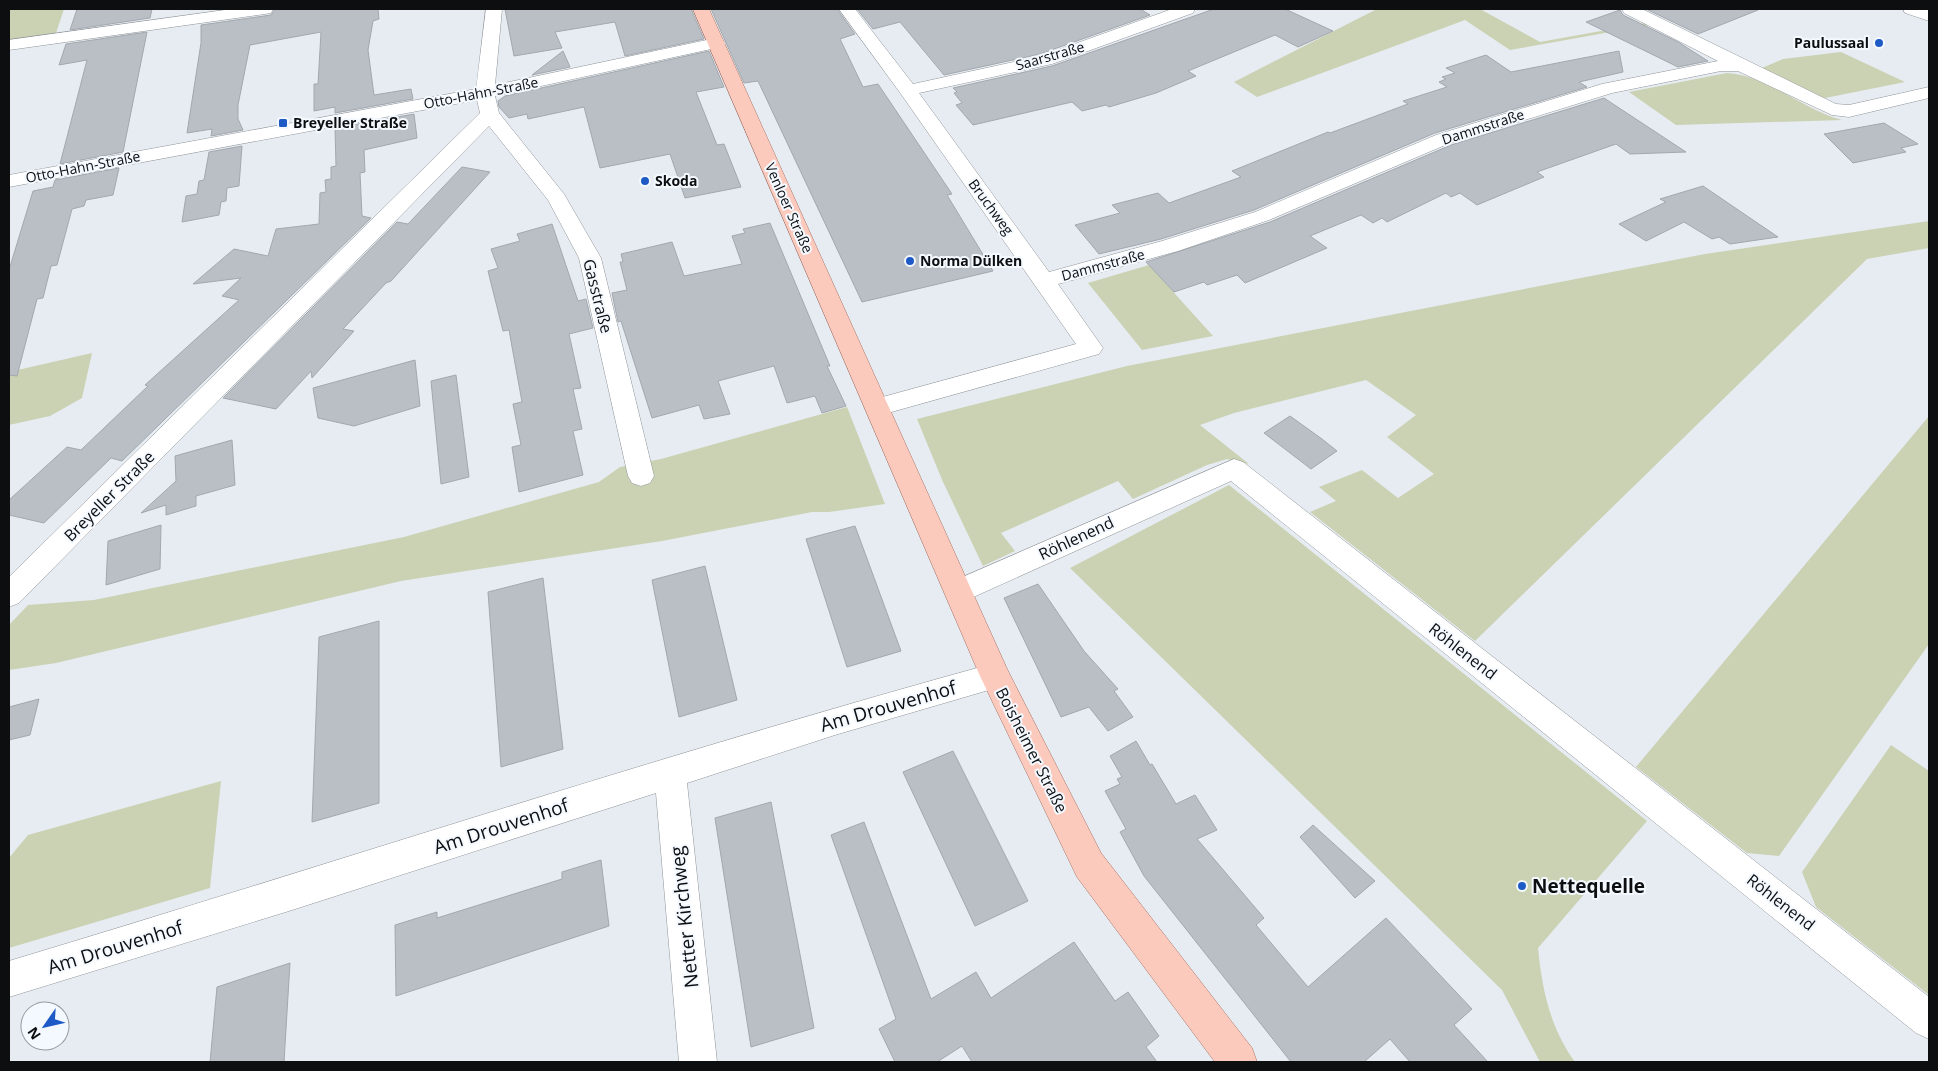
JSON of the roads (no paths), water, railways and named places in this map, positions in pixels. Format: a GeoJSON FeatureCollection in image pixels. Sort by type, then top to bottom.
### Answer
{"type":"FeatureCollection","features":[{"type":"Feature","properties":{"kind":"main road","name":"Venloer Straße"},"geometry":{"type":"LineString","coordinates":[[701,9],[877,407]]}},
{"type":"Feature","properties":{"kind":"main road","name":"Boisheimer Straße"},"geometry":{"type":"LineString","coordinates":[[877,407],[995,676],[1089,865],[1238,1062]]}},
{"type":"Feature","properties":{"kind":"street"},"geometry":{"type":"LineString","coordinates":[[9,45],[101,30],[167,24],[265,9]]}},
{"type":"Feature","properties":{"kind":"street"},"geometry":{"type":"LineString","coordinates":[[488,104],[494,9]]}},
{"type":"Feature","properties":{"kind":"street","name":"Bruchweg"},"geometry":{"type":"LineString","coordinates":[[846,9],[908,90],[1092,348],[877,407]]}},
{"type":"Feature","properties":{"kind":"street","name":"Saarstraße"},"geometry":{"type":"LineString","coordinates":[[908,90],[1046,60],[1187,9]]}},
{"type":"Feature","properties":{"kind":"street"},"geometry":{"type":"LineString","coordinates":[[1630,9],[1741,66]]}},
{"type":"Feature","properties":{"kind":"street"},"geometry":{"type":"LineString","coordinates":[[1911,9],[1929,16]]}},
{"type":"Feature","properties":{"kind":"street","name":"Otto-Hahn-Straße"},"geometry":{"type":"LineString","coordinates":[[9,181],[488,104],[716,43]]}},
{"type":"Feature","properties":{"kind":"street","name":"Dammstraße"},"geometry":{"type":"LineString","coordinates":[[1044,281],[1170,246],[1262,216],[1442,139],[1608,88],[1721,66],[1741,66],[1832,109],[1849,111],[1929,93]]}},
{"type":"Feature","properties":{"kind":"street","name":"Gasstraße"},"geometry":{"type":"LineString","coordinates":[[488,104],[557,198],[590,258],[641,476]]}},
{"type":"Feature","properties":{"kind":"street","name":"Breyeller Straße"},"geometry":{"type":"LineString","coordinates":[[9,595],[488,104]]}},
{"type":"Feature","properties":{"kind":"street","name":"Röhlenend"},"geometry":{"type":"LineString","coordinates":[[959,591],[1234,469],[1929,1020]]}},
{"type":"Feature","properties":{"kind":"street","name":"Am Drouvenhof"},"geometry":{"type":"LineString","coordinates":[[9,979],[289,894],[835,720],[995,676]]}},
{"type":"Feature","properties":{"kind":"street","name":"Netter Kirchweg"},"geometry":{"type":"LineString","coordinates":[[670,772],[698,1062]]}},
{"type":"Feature","properties":{"kind":"place","name":"Paulussaal"},"geometry":{"type":"Point","coordinates":[1879,43]}},
{"type":"Feature","properties":{"kind":"place","name":"Breyeller Straße"},"geometry":{"type":"Point","coordinates":[283,123]}},
{"type":"Feature","properties":{"kind":"place","name":"Skoda"},"geometry":{"type":"Point","coordinates":[645,181]}},
{"type":"Feature","properties":{"kind":"place","name":"Norma Dülken"},"geometry":{"type":"Point","coordinates":[910,261]}},
{"type":"Feature","properties":{"kind":"place","name":"Nettequelle"},"geometry":{"type":"Point","coordinates":[1522,886]}}]}
